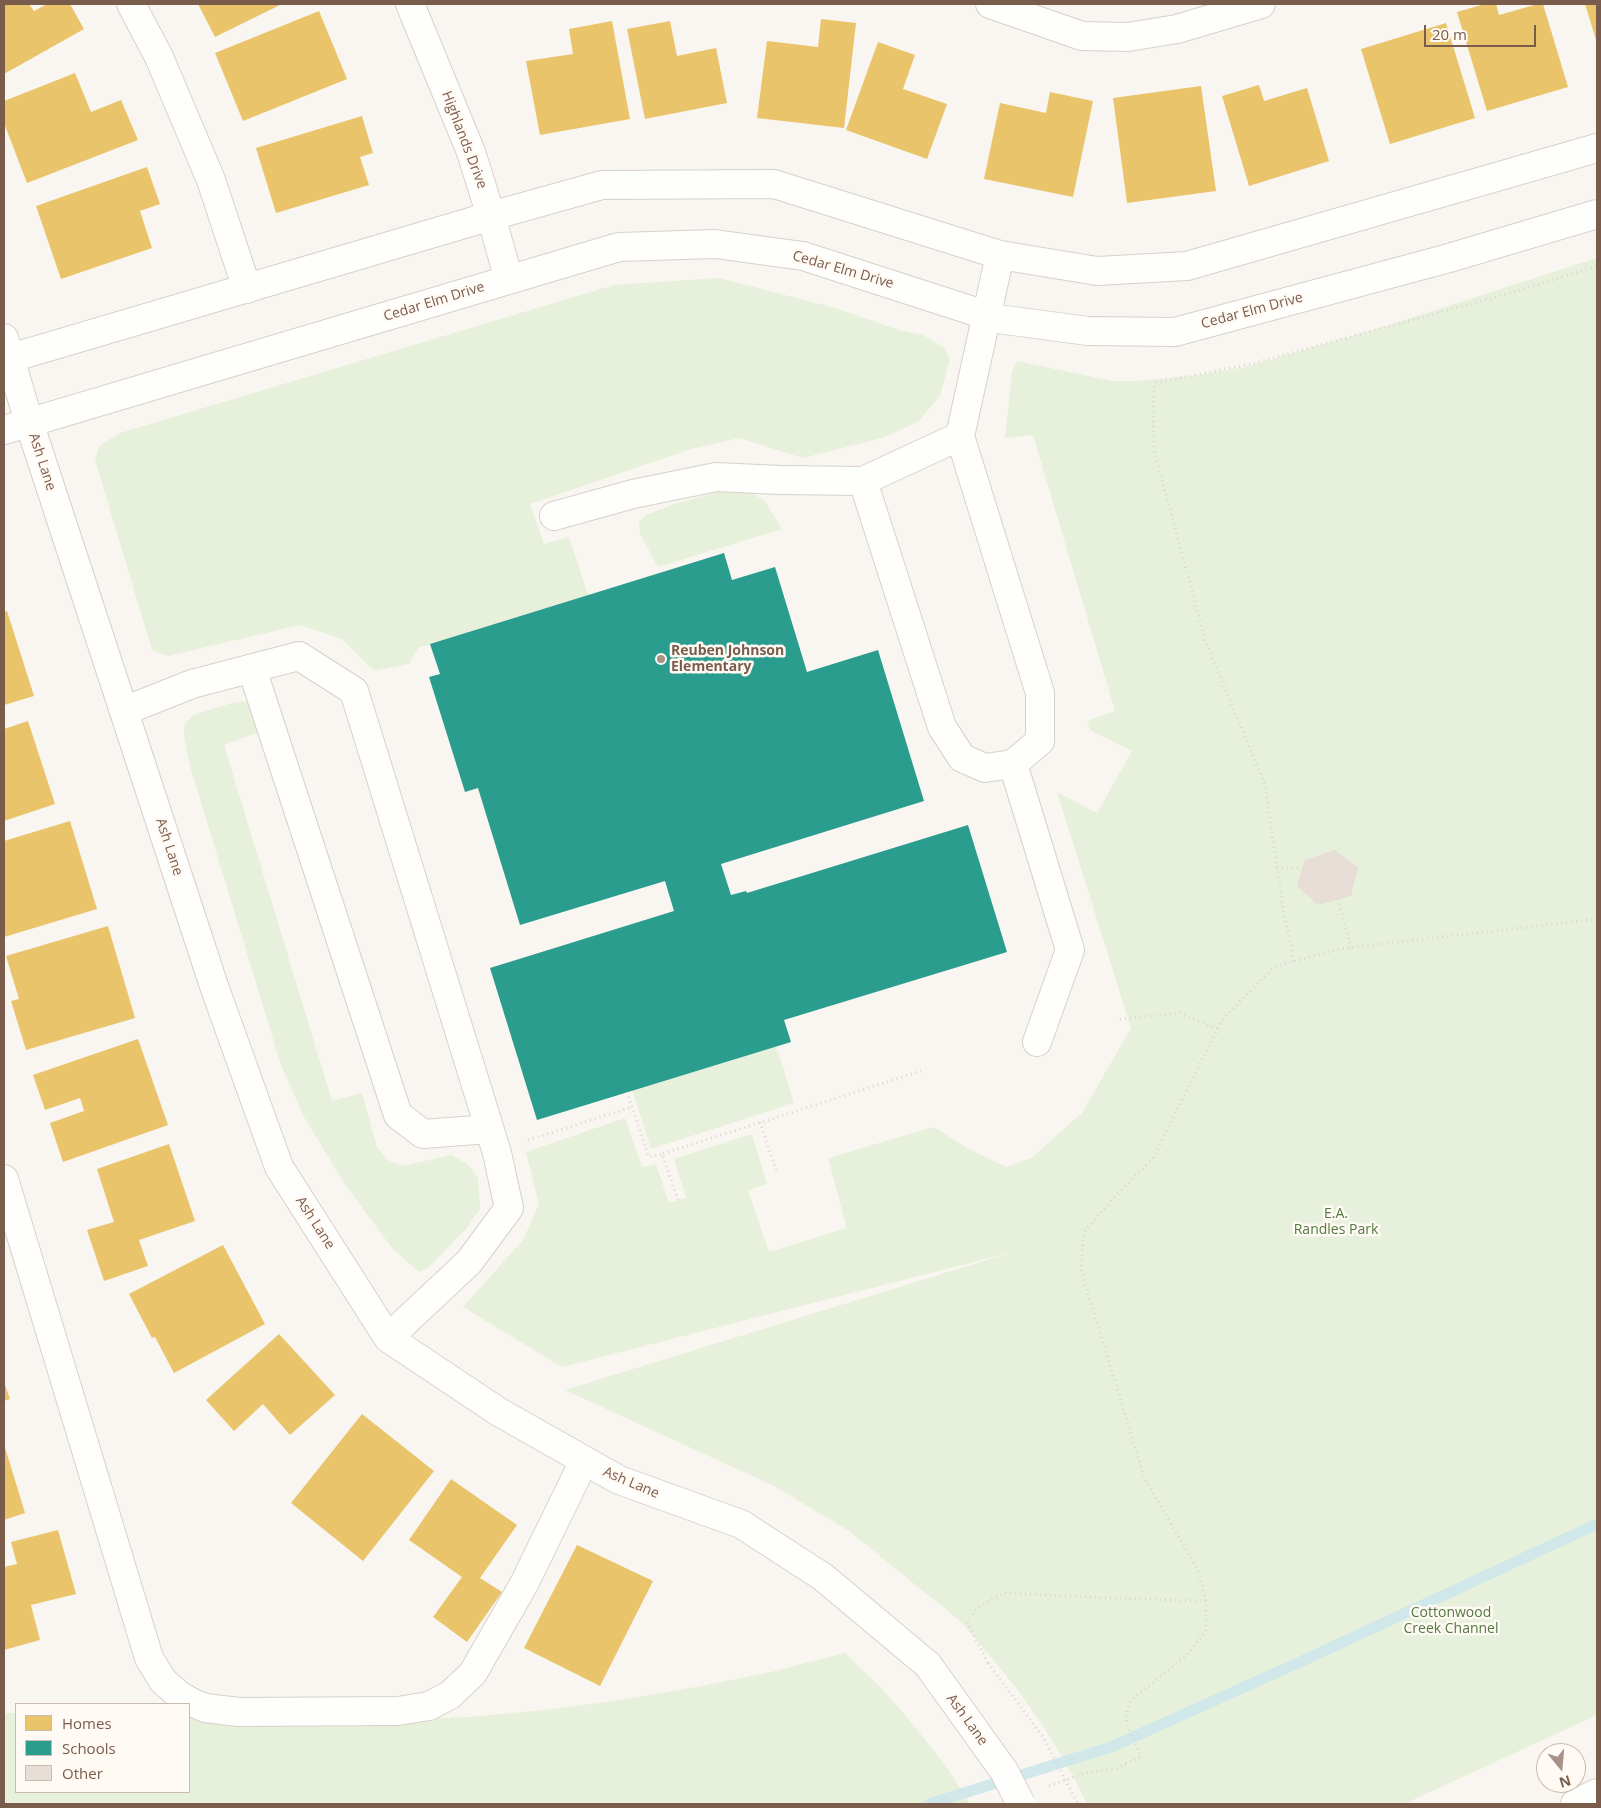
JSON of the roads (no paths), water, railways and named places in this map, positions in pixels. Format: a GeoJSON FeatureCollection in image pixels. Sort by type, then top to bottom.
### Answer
{"type":"FeatureCollection","features":[{"type":"Feature","properties":{"kind":"street"},"geometry":{"type":"LineString","coordinates":[[131,4],[159,57],[211,180],[247,289]]}},
{"type":"Feature","properties":{"kind":"street","name":"Highlands Drive"},"geometry":{"type":"LineString","coordinates":[[410,4],[471,152],[492,216],[509,280]]}},
{"type":"Feature","properties":{"kind":"street"},"geometry":{"type":"LineString","coordinates":[[990,4],[1082,36],[1128,36],[1177,29],[1261,4]]}},
{"type":"Feature","properties":{"kind":"street"},"geometry":{"type":"LineString","coordinates":[[6,352],[247,289],[602,185],[774,184],[1000,255],[1097,271],[1187,266],[1597,148]]}},
{"type":"Feature","properties":{"kind":"street","name":"Cedar Elm Drive"},"geometry":{"type":"LineString","coordinates":[[16,426],[619,248],[715,244],[802,256],[998,319],[1088,331],[1175,332],[1449,258],[1597,214]]}},
{"type":"Feature","properties":{"kind":"street"},"geometry":{"type":"LineString","coordinates":[[864,481],[942,727],[962,758],[985,768],[1013,764],[1040,741],[1040,693],[960,436],[1000,255]]}},
{"type":"Feature","properties":{"kind":"street","name":"Ash Lane"},"geometry":{"type":"LineString","coordinates":[[6,352],[16,426],[124,711],[214,986],[279,1167],[388,1338],[499,1412],[619,1480],[741,1524],[824,1577],[928,1666],[1004,1771],[1032,1796]]}},
{"type":"Feature","properties":{"kind":"street"},"geometry":{"type":"LineString","coordinates":[[554,516],[633,494],[716,477],[864,481],[960,436]]}},
{"type":"Feature","properties":{"kind":"street"},"geometry":{"type":"LineString","coordinates":[[124,711],[192,684],[299,656],[354,691],[490,1128],[509,1208],[469,1262],[388,1338]]}},
{"type":"Feature","properties":{"kind":"street"},"geometry":{"type":"LineString","coordinates":[[252,669],[398,1115],[423,1134],[490,1128]]}},
{"type":"Feature","properties":{"kind":"street"},"geometry":{"type":"LineString","coordinates":[[1013,764],[1070,950],[1037,1042]]}},
{"type":"Feature","properties":{"kind":"street"},"geometry":{"type":"LineString","coordinates":[[4,1179],[149,1658],[163,1681],[179,1695],[191,1702],[205,1708],[239,1712],[398,1711],[429,1706],[450,1695],[473,1673],[524,1584],[584,1460]]}},
{"type":"Feature","properties":{"kind":"street"},"geometry":{"type":"LineString","coordinates":[[1575,1804],[1597,1793]]}},
{"type":"Feature","properties":{"kind":"waterway"},"geometry":{"type":"LineString","coordinates":[[929,1804],[1111,1747],[1300,1662],[1597,1524]]}},
{"type":"Feature","properties":{"kind":"place","name":"Reuben Johnson Elementary"},"geometry":{"type":"Point","coordinates":[661,659]}},
{"type":"Feature","properties":{"kind":"park label","name":"E.A. Randles Park"},"geometry":{"type":"Point","coordinates":[1336,1222]}},
{"type":"Feature","properties":{"kind":"park label","name":"Cottonwood Creek Channel"},"geometry":{"type":"Point","coordinates":[1451,1622]}}]}
